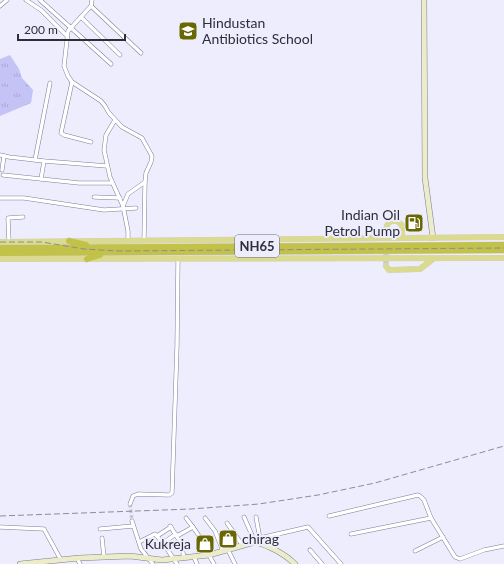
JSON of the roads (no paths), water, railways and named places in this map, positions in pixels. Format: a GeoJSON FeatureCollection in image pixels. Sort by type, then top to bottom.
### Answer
{"type":"FeatureCollection","features":[{"type":"Feature","properties":{"kind":"highway"},"geometry":{"type":"LineString","coordinates":[[487,248],[504,239]]}},
{"type":"Feature","properties":{"kind":"highway"},"geometry":{"type":"LineString","coordinates":[[69,241],[97,247]]}},
{"type":"Feature","properties":{"kind":"highway","name":"NH65"},"geometry":{"type":"LineString","coordinates":[[487,248],[504,245]]}},
{"type":"Feature","properties":{"kind":"highway","name":"NH65"},"geometry":{"type":"LineString","coordinates":[[0,248],[487,248],[504,250]]}},
{"type":"Feature","properties":{"kind":"highway","name":"NH65"},"geometry":{"type":"LineString","coordinates":[[0,253],[107,253],[416,248]]}},
{"type":"Feature","properties":{"kind":"highway"},"geometry":{"type":"LineString","coordinates":[[487,248],[504,255]]}},
{"type":"Feature","properties":{"kind":"highway"},"geometry":{"type":"LineString","coordinates":[[88,259],[107,253]]}},
{"type":"Feature","properties":{"kind":"main road"},"geometry":{"type":"LineString","coordinates":[[386,232],[389,222],[397,221],[402,226],[402,238]]}},
{"type":"Feature","properties":{"kind":"main road"},"geometry":{"type":"LineString","coordinates":[[0,242],[402,238],[504,239]]}},
{"type":"Feature","properties":{"kind":"main road"},"geometry":{"type":"LineString","coordinates":[[0,259],[178,260],[504,258]]}},
{"type":"Feature","properties":{"kind":"main road"},"geometry":{"type":"LineString","coordinates":[[386,266],[390,270],[420,269],[433,259]]}},
{"type":"Feature","properties":{"kind":"street"},"geometry":{"type":"LineString","coordinates":[[26,0],[41,10],[67,36]]}},
{"type":"Feature","properties":{"kind":"street"},"geometry":{"type":"LineString","coordinates":[[40,0],[111,64]]}},
{"type":"Feature","properties":{"kind":"street"},"geometry":{"type":"LineString","coordinates":[[92,0],[91,6],[68,31],[64,66],[72,82],[101,101],[109,113],[122,127],[142,138],[152,156],[146,173],[145,182],[144,241]]}},
{"type":"Feature","properties":{"kind":"street"},"geometry":{"type":"LineString","coordinates":[[424,0],[425,178],[433,238]]}},
{"type":"Feature","properties":{"kind":"street"},"geometry":{"type":"LineString","coordinates":[[0,6],[5,1]]}},
{"type":"Feature","properties":{"kind":"street"},"geometry":{"type":"LineString","coordinates":[[91,6],[141,53]]}},
{"type":"Feature","properties":{"kind":"street"},"geometry":{"type":"LineString","coordinates":[[81,17],[120,55]]}},
{"type":"Feature","properties":{"kind":"street"},"geometry":{"type":"LineString","coordinates":[[72,82],[61,133],[91,142]]}},
{"type":"Feature","properties":{"kind":"street"},"geometry":{"type":"LineString","coordinates":[[35,160],[50,83]]}},
{"type":"Feature","properties":{"kind":"street"},"geometry":{"type":"LineString","coordinates":[[115,120],[108,130],[104,140],[104,150],[112,183],[123,207],[128,231],[128,241]]}},
{"type":"Feature","properties":{"kind":"street"},"geometry":{"type":"LineString","coordinates":[[2,170],[2,155],[44,161],[107,166]]}},
{"type":"Feature","properties":{"kind":"street"},"geometry":{"type":"LineString","coordinates":[[41,179],[44,161]]}},
{"type":"Feature","properties":{"kind":"street"},"geometry":{"type":"LineString","coordinates":[[3,175],[79,183],[112,183]]}},
{"type":"Feature","properties":{"kind":"street"},"geometry":{"type":"LineString","coordinates":[[123,207],[128,194],[145,182]]}},
{"type":"Feature","properties":{"kind":"street"},"geometry":{"type":"LineString","coordinates":[[94,197],[120,198]]}},
{"type":"Feature","properties":{"kind":"street"},"geometry":{"type":"LineString","coordinates":[[0,198],[30,199],[104,210],[123,207],[136,208]]}},
{"type":"Feature","properties":{"kind":"street"},"geometry":{"type":"LineString","coordinates":[[9,242],[8,218],[23,217]]}},
{"type":"Feature","properties":{"kind":"street"},"geometry":{"type":"LineString","coordinates":[[130,504],[133,496],[138,494],[169,495],[172,493],[177,346],[178,260]]}},
{"type":"Feature","properties":{"kind":"street"},"geometry":{"type":"LineString","coordinates":[[329,516],[415,495],[422,498],[431,518],[454,557],[457,558],[504,546]]}},
{"type":"Feature","properties":{"kind":"street"},"geometry":{"type":"LineString","coordinates":[[244,517],[255,542]]}},
{"type":"Feature","properties":{"kind":"street"},"geometry":{"type":"LineString","coordinates":[[256,517],[260,541],[295,564]]}},
{"type":"Feature","properties":{"kind":"street"},"geometry":{"type":"LineString","coordinates":[[186,518],[199,536],[204,546],[206,555],[214,564]]}},
{"type":"Feature","properties":{"kind":"street"},"geometry":{"type":"LineString","coordinates":[[205,518],[236,564]]}},
{"type":"Feature","properties":{"kind":"street"},"geometry":{"type":"LineString","coordinates":[[351,534],[431,518]]}},
{"type":"Feature","properties":{"kind":"street"},"geometry":{"type":"LineString","coordinates":[[132,521],[141,549],[153,564]]}},
{"type":"Feature","properties":{"kind":"street"},"geometry":{"type":"LineString","coordinates":[[227,523],[243,546]]}},
{"type":"Feature","properties":{"kind":"street"},"geometry":{"type":"LineString","coordinates":[[100,529],[133,526]]}},
{"type":"Feature","properties":{"kind":"street"},"geometry":{"type":"LineString","coordinates":[[139,542],[155,534],[157,536],[171,526],[181,543],[184,558]]}},
{"type":"Feature","properties":{"kind":"street"},"geometry":{"type":"LineString","coordinates":[[0,527],[44,529],[61,560]]}},
{"type":"Feature","properties":{"kind":"street"},"geometry":{"type":"LineString","coordinates":[[163,543],[193,527]]}},
{"type":"Feature","properties":{"kind":"street"},"geometry":{"type":"LineString","coordinates":[[20,564],[51,562],[77,558],[130,556],[175,562],[184,558],[226,551],[308,527],[340,564]]}},
{"type":"Feature","properties":{"kind":"street"},"geometry":{"type":"LineString","coordinates":[[157,536],[175,562]]}},
{"type":"Feature","properties":{"kind":"street"},"geometry":{"type":"LineString","coordinates":[[415,551],[443,537]]}},
{"type":"Feature","properties":{"kind":"street"},"geometry":{"type":"LineString","coordinates":[[102,538],[104,557]]}},
{"type":"Feature","properties":{"kind":"street"},"geometry":{"type":"LineString","coordinates":[[310,550],[322,564]]}},
{"type":"Feature","properties":{"kind":"street"},"geometry":{"type":"LineString","coordinates":[[194,557],[197,564]]}},
{"type":"Feature","properties":{"kind":"street"},"geometry":{"type":"LineString","coordinates":[[77,558],[80,564]]}},
{"type":"Feature","properties":{"kind":"tunnel"},"geometry":{"type":"LineString","coordinates":[[386,234],[386,266]]}},
{"type":"Feature","properties":{"kind":"tunnel"},"geometry":{"type":"LineString","coordinates":[[130,504],[132,521]]}},
{"type":"Feature","properties":{"kind":"railway"},"geometry":{"type":"LineString","coordinates":[[0,242],[42,242],[84,249],[118,251],[504,248]]}},
{"type":"Feature","properties":{"kind":"railway"},"geometry":{"type":"LineString","coordinates":[[0,516],[191,509],[259,504],[318,495],[375,483],[504,446]]}},
{"type":"Feature","properties":{"kind":"place","name":"Hindustan Antibiotics School"},"geometry":{"type":"Point","coordinates":[188,31]}},
{"type":"Feature","properties":{"kind":"place","name":"Indian Oil Petrol Pump"},"geometry":{"type":"Point","coordinates":[414,223]}},
{"type":"Feature","properties":{"kind":"place","name":"chirag"},"geometry":{"type":"Point","coordinates":[228,539]}},
{"type":"Feature","properties":{"kind":"place","name":"Kukreja"},"geometry":{"type":"Point","coordinates":[205,544]}}]}
